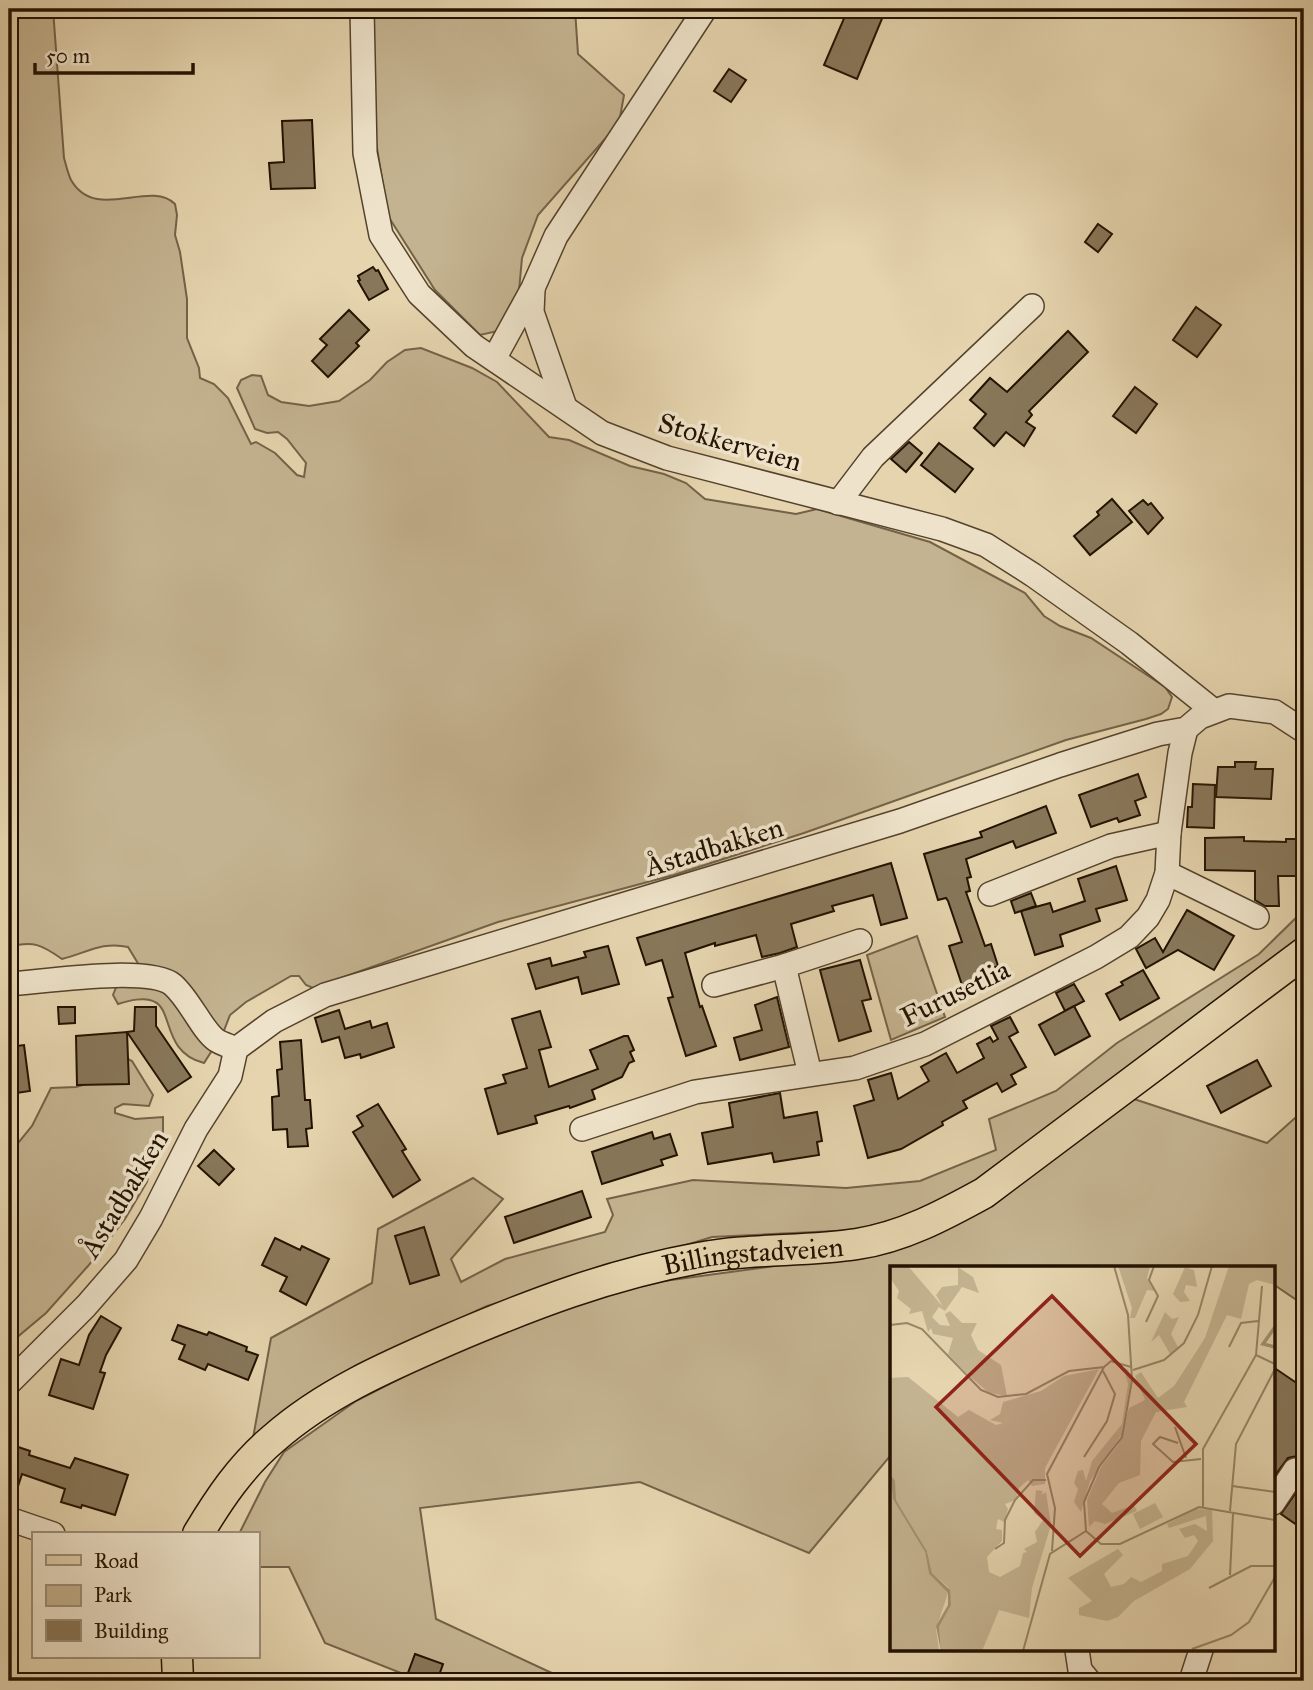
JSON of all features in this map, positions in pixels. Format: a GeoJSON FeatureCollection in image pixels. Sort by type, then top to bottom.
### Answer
{"type":"FeatureCollection","features":[{"type":"Feature","properties":{"kind":"main road","name":"Billingstadveien"},"geometry":{"type":"LineString","coordinates":[[199,1532],[233,1479],[272,1439],[330,1396],[392,1364],[529,1305],[618,1276],[701,1257],[878,1240],[919,1227],[955,1209],[995,1185],[1304,953]]}},
{"type":"Feature","properties":{"kind":"main road"},"geometry":{"type":"LineString","coordinates":[[177,1658],[178,1681]]}},
{"type":"Feature","properties":{"kind":"street","name":"Stokkerveien"},"geometry":{"type":"LineString","coordinates":[[362,9],[365,153],[382,235],[419,294],[474,346],[602,433],[667,458],[942,529],[986,545],[1129,643],[1214,711]]}},
{"type":"Feature","properties":{"kind":"street"},"geometry":{"type":"LineString","coordinates":[[494,359],[533,288],[556,236],[705,9]]}},
{"type":"Feature","properties":{"kind":"street"},"geometry":{"type":"LineString","coordinates":[[533,288],[532,312],[565,407]]}},
{"type":"Feature","properties":{"kind":"street"},"geometry":{"type":"LineString","coordinates":[[838,503],[873,457],[1031,306]]}},
{"type":"Feature","properties":{"kind":"street"},"geometry":{"type":"LineString","coordinates":[[1214,711],[1229,706],[1275,712],[1304,731]]}},
{"type":"Feature","properties":{"kind":"street","name":"Åstadbakken"},"geometry":{"type":"LineString","coordinates":[[9,1383],[86,1306],[126,1260],[151,1218],[196,1129],[230,1076],[236,1049],[274,1021],[325,995],[900,821],[1060,765],[1158,734],[1186,729],[1200,717],[1214,711]]}},
{"type":"Feature","properties":{"kind":"street","name":"Furusetlia"},"geometry":{"type":"LineString","coordinates":[[582,1129],[695,1092],[855,1068],[925,1044],[1096,957],[1129,937],[1149,917],[1167,873],[1169,833],[1186,729]]}},
{"type":"Feature","properties":{"kind":"street"},"geometry":{"type":"LineString","coordinates":[[990,894],[1111,846],[1169,833]]}},
{"type":"Feature","properties":{"kind":"street"},"geometry":{"type":"LineString","coordinates":[[1167,873],[1257,917]]}},
{"type":"Feature","properties":{"kind":"street"},"geometry":{"type":"LineString","coordinates":[[714,985],[860,941]]}},
{"type":"Feature","properties":{"kind":"street"},"geometry":{"type":"LineString","coordinates":[[784,966],[810,1074]]}},
{"type":"Feature","properties":{"kind":"street"},"geometry":{"type":"LineString","coordinates":[[9,985],[93,977],[155,977],[170,982],[183,995],[215,1039],[236,1049]]}},
{"type":"Feature","properties":{"kind":"street"},"geometry":{"type":"LineString","coordinates":[[1274,1502],[1295,1470]]}},
{"type":"Feature","properties":{"kind":"street"},"geometry":{"type":"LineString","coordinates":[[9,1519],[47,1532]]}},
{"type":"Feature","properties":{"kind":"street"},"geometry":{"type":"LineString","coordinates":[[1077,1652],[1080,1670],[1089,1681]]}},
{"type":"Feature","properties":{"kind":"street"},"geometry":{"type":"LineString","coordinates":[[1191,1681],[1199,1652]]}},
{"type":"Feature","properties":{"kind":"green space"},"geometry":{"type":"Polygon","coordinates":[[[9,9],[53,9],[64,158],[71,180],[82,192],[94,198],[108,200],[151,196],[164,198],[175,204],[175,235],[187,299],[187,338],[199,368],[200,378],[214,384],[228,398],[251,444],[256,442],[275,453],[297,475],[304,477],[306,463],[278,432],[267,433],[255,429],[237,388],[241,380],[252,375],[261,376],[268,395],[281,402],[309,406],[339,401],[370,380],[387,362],[405,350],[421,348],[472,368],[497,382],[549,437],[569,440],[630,466],[664,474],[686,483],[705,499],[796,514],[817,509],[930,542],[1025,593],[1044,616],[1060,626],[1091,638],[1165,687],[1172,697],[1168,709],[1146,719],[1066,740],[804,833],[674,875],[498,922],[313,988],[306,985],[299,976],[291,976],[246,1002],[230,1015],[223,1033],[204,1063],[191,1058],[175,1042],[161,1007],[155,1002],[142,999],[118,1004],[113,995],[117,985],[139,965],[128,947],[111,945],[62,959],[37,945],[9,947],[9,9]]]}},
{"type":"Feature","properties":{"kind":"green space"},"geometry":{"type":"Polygon","coordinates":[[[368,9],[575,9],[578,54],[624,95],[619,123],[538,215],[522,258],[517,312],[511,328],[480,335],[435,290],[388,216],[376,142],[368,9]]]}},
{"type":"Feature","properties":{"kind":"green space"},"geometry":{"type":"Polygon","coordinates":[[[1304,910],[1304,939],[1000,1167],[929,1209],[856,1230],[712,1237],[487,1306],[393,1349],[253,1438],[271,1338],[372,1283],[378,1229],[473,1178],[503,1199],[451,1259],[461,1282],[505,1259],[605,1232],[613,1215],[607,1199],[693,1180],[846,1188],[920,1181],[996,1150],[989,1119],[1056,1091],[1117,1043],[1259,954],[1304,910]]]}},
{"type":"Feature","properties":{"kind":"green space"},"geometry":{"type":"Polygon","coordinates":[[[917,936],[945,1017],[891,1040],[867,955],[917,936]]]}},
{"type":"Feature","properties":{"kind":"green space"},"geometry":{"type":"Polygon","coordinates":[[[116,1053],[132,1061],[153,1095],[149,1106],[123,1104],[115,1108],[115,1113],[135,1119],[163,1117],[163,1138],[151,1163],[147,1182],[125,1219],[88,1266],[46,1313],[9,1344],[9,1154],[32,1126],[51,1088],[76,1087],[98,1081],[116,1053]]]}},
{"type":"Feature","properties":{"kind":"green space"},"geometry":{"type":"Polygon","coordinates":[[[1131,1098],[1267,1143],[1304,1110],[1304,1305],[1274,1285],[1274,1266],[890,1266],[890,1456],[809,1553],[640,1482],[420,1508],[436,1619],[569,1681],[421,1681],[325,1643],[289,1567],[259,1567],[259,1532],[240,1532],[265,1482],[284,1452],[356,1401],[477,1339],[627,1286],[856,1255],[1131,1098]]]}},
{"type":"Feature","properties":{"kind":"building"},"geometry":{"type":"Polygon","coordinates":[[[848,9],[886,9],[857,79],[824,65],[848,9]]]}},
{"type":"Feature","properties":{"kind":"building"},"geometry":{"type":"Polygon","coordinates":[[[729,69],[746,80],[731,102],[714,91],[729,69]]]}},
{"type":"Feature","properties":{"kind":"building"},"geometry":{"type":"Polygon","coordinates":[[[312,120],[315,188],[271,189],[269,163],[284,162],[282,121],[312,120]]]}},
{"type":"Feature","properties":{"kind":"building"},"geometry":{"type":"Polygon","coordinates":[[[1098,224],[1112,234],[1098,252],[1085,242],[1098,224]]]}},
{"type":"Feature","properties":{"kind":"building"},"geometry":{"type":"Polygon","coordinates":[[[373,267],[378,270],[388,289],[369,300],[358,276],[373,267]]]}},
{"type":"Feature","properties":{"kind":"building"},"geometry":{"type":"Polygon","coordinates":[[[1196,307],[1221,325],[1197,357],[1173,340],[1196,307]]]}},
{"type":"Feature","properties":{"kind":"building"},"geometry":{"type":"Polygon","coordinates":[[[349,310],[369,330],[356,343],[359,346],[328,377],[312,361],[327,345],[320,339],[349,310]]]}},
{"type":"Feature","properties":{"kind":"building"},"geometry":{"type":"Polygon","coordinates":[[[1068,331],[1088,352],[1029,411],[1032,415],[1026,422],[1035,428],[1024,446],[1006,432],[994,446],[974,428],[986,414],[970,400],[990,378],[1007,392],[1068,331]]]}},
{"type":"Feature","properties":{"kind":"building"},"geometry":{"type":"Polygon","coordinates":[[[1135,387],[1157,404],[1136,433],[1113,416],[1135,387]]]}},
{"type":"Feature","properties":{"kind":"building"},"geometry":{"type":"Polygon","coordinates":[[[909,442],[922,453],[906,472],[891,459],[909,442]]]}},
{"type":"Feature","properties":{"kind":"building"},"geometry":{"type":"Polygon","coordinates":[[[939,443],[973,469],[955,492],[921,465],[939,443]]]}},
{"type":"Feature","properties":{"kind":"building"},"geometry":{"type":"Polygon","coordinates":[[[1112,499],[1132,522],[1090,555],[1074,536],[1099,515],[1097,512],[1112,499]]]}},
{"type":"Feature","properties":{"kind":"building"},"geometry":{"type":"Polygon","coordinates":[[[1143,500],[1148,505],[1151,503],[1163,518],[1148,534],[1129,511],[1143,500]]]}},
{"type":"Feature","properties":{"kind":"building"},"geometry":{"type":"Polygon","coordinates":[[[1235,762],[1256,762],[1255,769],[1273,769],[1271,799],[1216,797],[1218,767],[1235,767],[1235,762]]]}},
{"type":"Feature","properties":{"kind":"building"},"geometry":{"type":"Polygon","coordinates":[[[1138,774],[1146,797],[1135,801],[1140,815],[1119,822],[1117,818],[1091,827],[1079,795],[1138,774]]]}},
{"type":"Feature","properties":{"kind":"building"},"geometry":{"type":"Polygon","coordinates":[[[1193,784],[1215,785],[1214,828],[1187,827],[1188,807],[1192,807],[1193,784]]]}},
{"type":"Feature","properties":{"kind":"building"},"geometry":{"type":"Polygon","coordinates":[[[1046,806],[1056,833],[1016,848],[1013,841],[966,859],[971,877],[967,878],[970,891],[966,892],[985,946],[991,944],[998,966],[990,969],[992,976],[962,985],[949,946],[962,942],[948,901],[946,898],[938,900],[924,854],[982,837],[980,832],[1046,806]]]}},
{"type":"Feature","properties":{"kind":"building"},"geometry":{"type":"Polygon","coordinates":[[[1244,837],[1244,841],[1286,842],[1286,839],[1302,839],[1304,842],[1304,876],[1278,876],[1279,906],[1265,906],[1255,900],[1255,871],[1205,870],[1205,838],[1244,837]]]}},
{"type":"Feature","properties":{"kind":"building"},"geometry":{"type":"Polygon","coordinates":[[[891,863],[907,918],[881,925],[873,895],[832,906],[834,911],[791,924],[797,947],[780,953],[762,957],[756,935],[715,946],[715,943],[685,953],[700,1007],[702,1006],[716,1046],[686,1056],[668,998],[673,997],[662,960],[646,965],[637,938],[891,863]]]}},
{"type":"Feature","properties":{"kind":"building"},"geometry":{"type":"Polygon","coordinates":[[[1116,866],[1127,900],[1096,909],[1100,921],[1060,935],[1063,946],[1035,955],[1021,911],[1050,903],[1053,912],[1085,901],[1078,879],[1116,866]]]}},
{"type":"Feature","properties":{"kind":"building"},"geometry":{"type":"Polygon","coordinates":[[[1031,893],[1036,906],[1015,913],[1011,901],[1031,893]]]}},
{"type":"Feature","properties":{"kind":"building"},"geometry":{"type":"Polygon","coordinates":[[[1187,910],[1234,936],[1214,970],[1178,950],[1146,968],[1136,949],[1155,938],[1163,952],[1187,910]]]}},
{"type":"Feature","properties":{"kind":"building"},"geometry":{"type":"Polygon","coordinates":[[[608,946],[619,984],[582,994],[578,977],[536,989],[528,964],[550,958],[552,966],[586,957],[584,952],[608,946]]]}},
{"type":"Feature","properties":{"kind":"building"},"geometry":{"type":"Polygon","coordinates":[[[860,960],[871,999],[862,1001],[871,1031],[839,1041],[820,970],[860,960]]]}},
{"type":"Feature","properties":{"kind":"building"},"geometry":{"type":"Polygon","coordinates":[[[1143,970],[1159,998],[1120,1020],[1106,994],[1143,970]]]}},
{"type":"Feature","properties":{"kind":"building"},"geometry":{"type":"Polygon","coordinates":[[[1074,984],[1084,1001],[1065,1011],[1056,993],[1074,984]]]}},
{"type":"Feature","properties":{"kind":"building"},"geometry":{"type":"Polygon","coordinates":[[[777,997],[789,1047],[740,1060],[734,1038],[762,1030],[755,1005],[777,997]]]}},
{"type":"Feature","properties":{"kind":"building"},"geometry":{"type":"Polygon","coordinates":[[[1074,1006],[1090,1036],[1055,1055],[1039,1025],[1074,1006]]]}},
{"type":"Feature","properties":{"kind":"building"},"geometry":{"type":"Polygon","coordinates":[[[58,1007],[75,1007],[75,1023],[59,1024],[58,1007]]]}},
{"type":"Feature","properties":{"kind":"building"},"geometry":{"type":"Polygon","coordinates":[[[135,1007],[156,1007],[156,1026],[191,1077],[168,1092],[127,1032],[134,1031],[135,1007]]]}},
{"type":"Feature","properties":{"kind":"building"},"geometry":{"type":"Polygon","coordinates":[[[339,1010],[345,1029],[370,1021],[372,1028],[387,1023],[394,1047],[361,1058],[360,1054],[345,1058],[339,1037],[322,1042],[315,1018],[339,1010]]]}},
{"type":"Feature","properties":{"kind":"building"},"geometry":{"type":"Polygon","coordinates":[[[540,1011],[551,1047],[539,1050],[549,1087],[598,1069],[590,1050],[624,1036],[628,1036],[634,1050],[630,1052],[634,1061],[629,1063],[622,1077],[592,1090],[595,1099],[535,1116],[537,1123],[498,1134],[485,1089],[506,1083],[503,1075],[527,1068],[512,1019],[540,1011]]]}},
{"type":"Feature","properties":{"kind":"building"},"geometry":{"type":"Polygon","coordinates":[[[1010,1017],[1018,1032],[1009,1037],[1026,1067],[1011,1075],[1016,1084],[1002,1092],[997,1083],[963,1101],[967,1108],[942,1122],[943,1125],[901,1149],[868,1158],[854,1106],[874,1100],[868,1080],[891,1073],[898,1099],[929,1081],[921,1067],[946,1053],[957,1073],[984,1058],[977,1044],[990,1037],[993,1042],[998,1039],[991,1026],[1010,1017]]]}},
{"type":"Feature","properties":{"kind":"building"},"geometry":{"type":"Polygon","coordinates":[[[127,1032],[129,1084],[77,1085],[76,1036],[127,1032]]]}},
{"type":"Feature","properties":{"kind":"building"},"geometry":{"type":"Polygon","coordinates":[[[301,1040],[305,1100],[310,1100],[312,1128],[306,1129],[308,1146],[288,1147],[287,1129],[273,1130],[272,1097],[279,1096],[277,1070],[282,1069],[280,1042],[301,1040]]]}},
{"type":"Feature","properties":{"kind":"building"},"geometry":{"type":"Polygon","coordinates":[[[24,1045],[30,1091],[9,1094],[9,1047],[24,1045]]]}},
{"type":"Feature","properties":{"kind":"building"},"geometry":{"type":"Polygon","coordinates":[[[1257,1060],[1271,1086],[1221,1113],[1207,1086],[1257,1060]]]}},
{"type":"Feature","properties":{"kind":"building"},"geometry":{"type":"Polygon","coordinates":[[[780,1093],[784,1118],[817,1112],[822,1141],[817,1142],[819,1155],[774,1162],[772,1153],[708,1164],[702,1133],[733,1127],[729,1103],[780,1093]]]}},
{"type":"Feature","properties":{"kind":"building"},"geometry":{"type":"Polygon","coordinates":[[[378,1104],[406,1149],[402,1151],[420,1180],[393,1197],[353,1132],[363,1126],[357,1116],[378,1104]]]}},
{"type":"Feature","properties":{"kind":"building"},"geometry":{"type":"Polygon","coordinates":[[[652,1132],[654,1139],[670,1134],[677,1155],[661,1160],[663,1165],[602,1184],[592,1152],[652,1132]]]}},
{"type":"Feature","properties":{"kind":"building"},"geometry":{"type":"Polygon","coordinates":[[[214,1150],[234,1169],[219,1185],[198,1166],[214,1150]]]}},
{"type":"Feature","properties":{"kind":"building"},"geometry":{"type":"Polygon","coordinates":[[[582,1191],[591,1217],[514,1243],[505,1217],[582,1191]]]}},
{"type":"Feature","properties":{"kind":"building"},"geometry":{"type":"Polygon","coordinates":[[[424,1227],[439,1275],[410,1284],[395,1236],[424,1227]]]}},
{"type":"Feature","properties":{"kind":"building"},"geometry":{"type":"Polygon","coordinates":[[[275,1238],[300,1250],[302,1246],[329,1259],[306,1305],[280,1291],[287,1277],[262,1265],[275,1238]]]}},
{"type":"Feature","properties":{"kind":"building"},"geometry":{"type":"Polygon","coordinates":[[[101,1316],[121,1328],[100,1372],[105,1373],[93,1409],[49,1395],[61,1359],[79,1365],[89,1335],[101,1316]]]}},
{"type":"Feature","properties":{"kind":"building"},"geometry":{"type":"Polygon","coordinates":[[[178,1325],[207,1335],[209,1332],[247,1347],[246,1351],[258,1355],[248,1380],[208,1364],[205,1370],[179,1359],[185,1345],[172,1340],[178,1325]]]}},
{"type":"Feature","properties":{"kind":"building"},"geometry":{"type":"Polygon","coordinates":[[[1274,1368],[1304,1388],[1304,1460],[1297,1456],[1288,1458],[1274,1477],[1274,1368]]]}},
{"type":"Feature","properties":{"kind":"building"},"geometry":{"type":"Polygon","coordinates":[[[9,1444],[30,1451],[29,1455],[70,1468],[75,1458],[128,1475],[115,1515],[61,1502],[65,1489],[22,1474],[12,1505],[9,1504],[9,1444]]]}},
{"type":"Feature","properties":{"kind":"building"},"geometry":{"type":"Polygon","coordinates":[[[1304,1481],[1304,1530],[1281,1514],[1304,1481]]]}},
{"type":"Feature","properties":{"kind":"building"},"geometry":{"type":"Polygon","coordinates":[[[415,1654],[443,1664],[437,1681],[405,1681],[415,1654]]]}}]}
